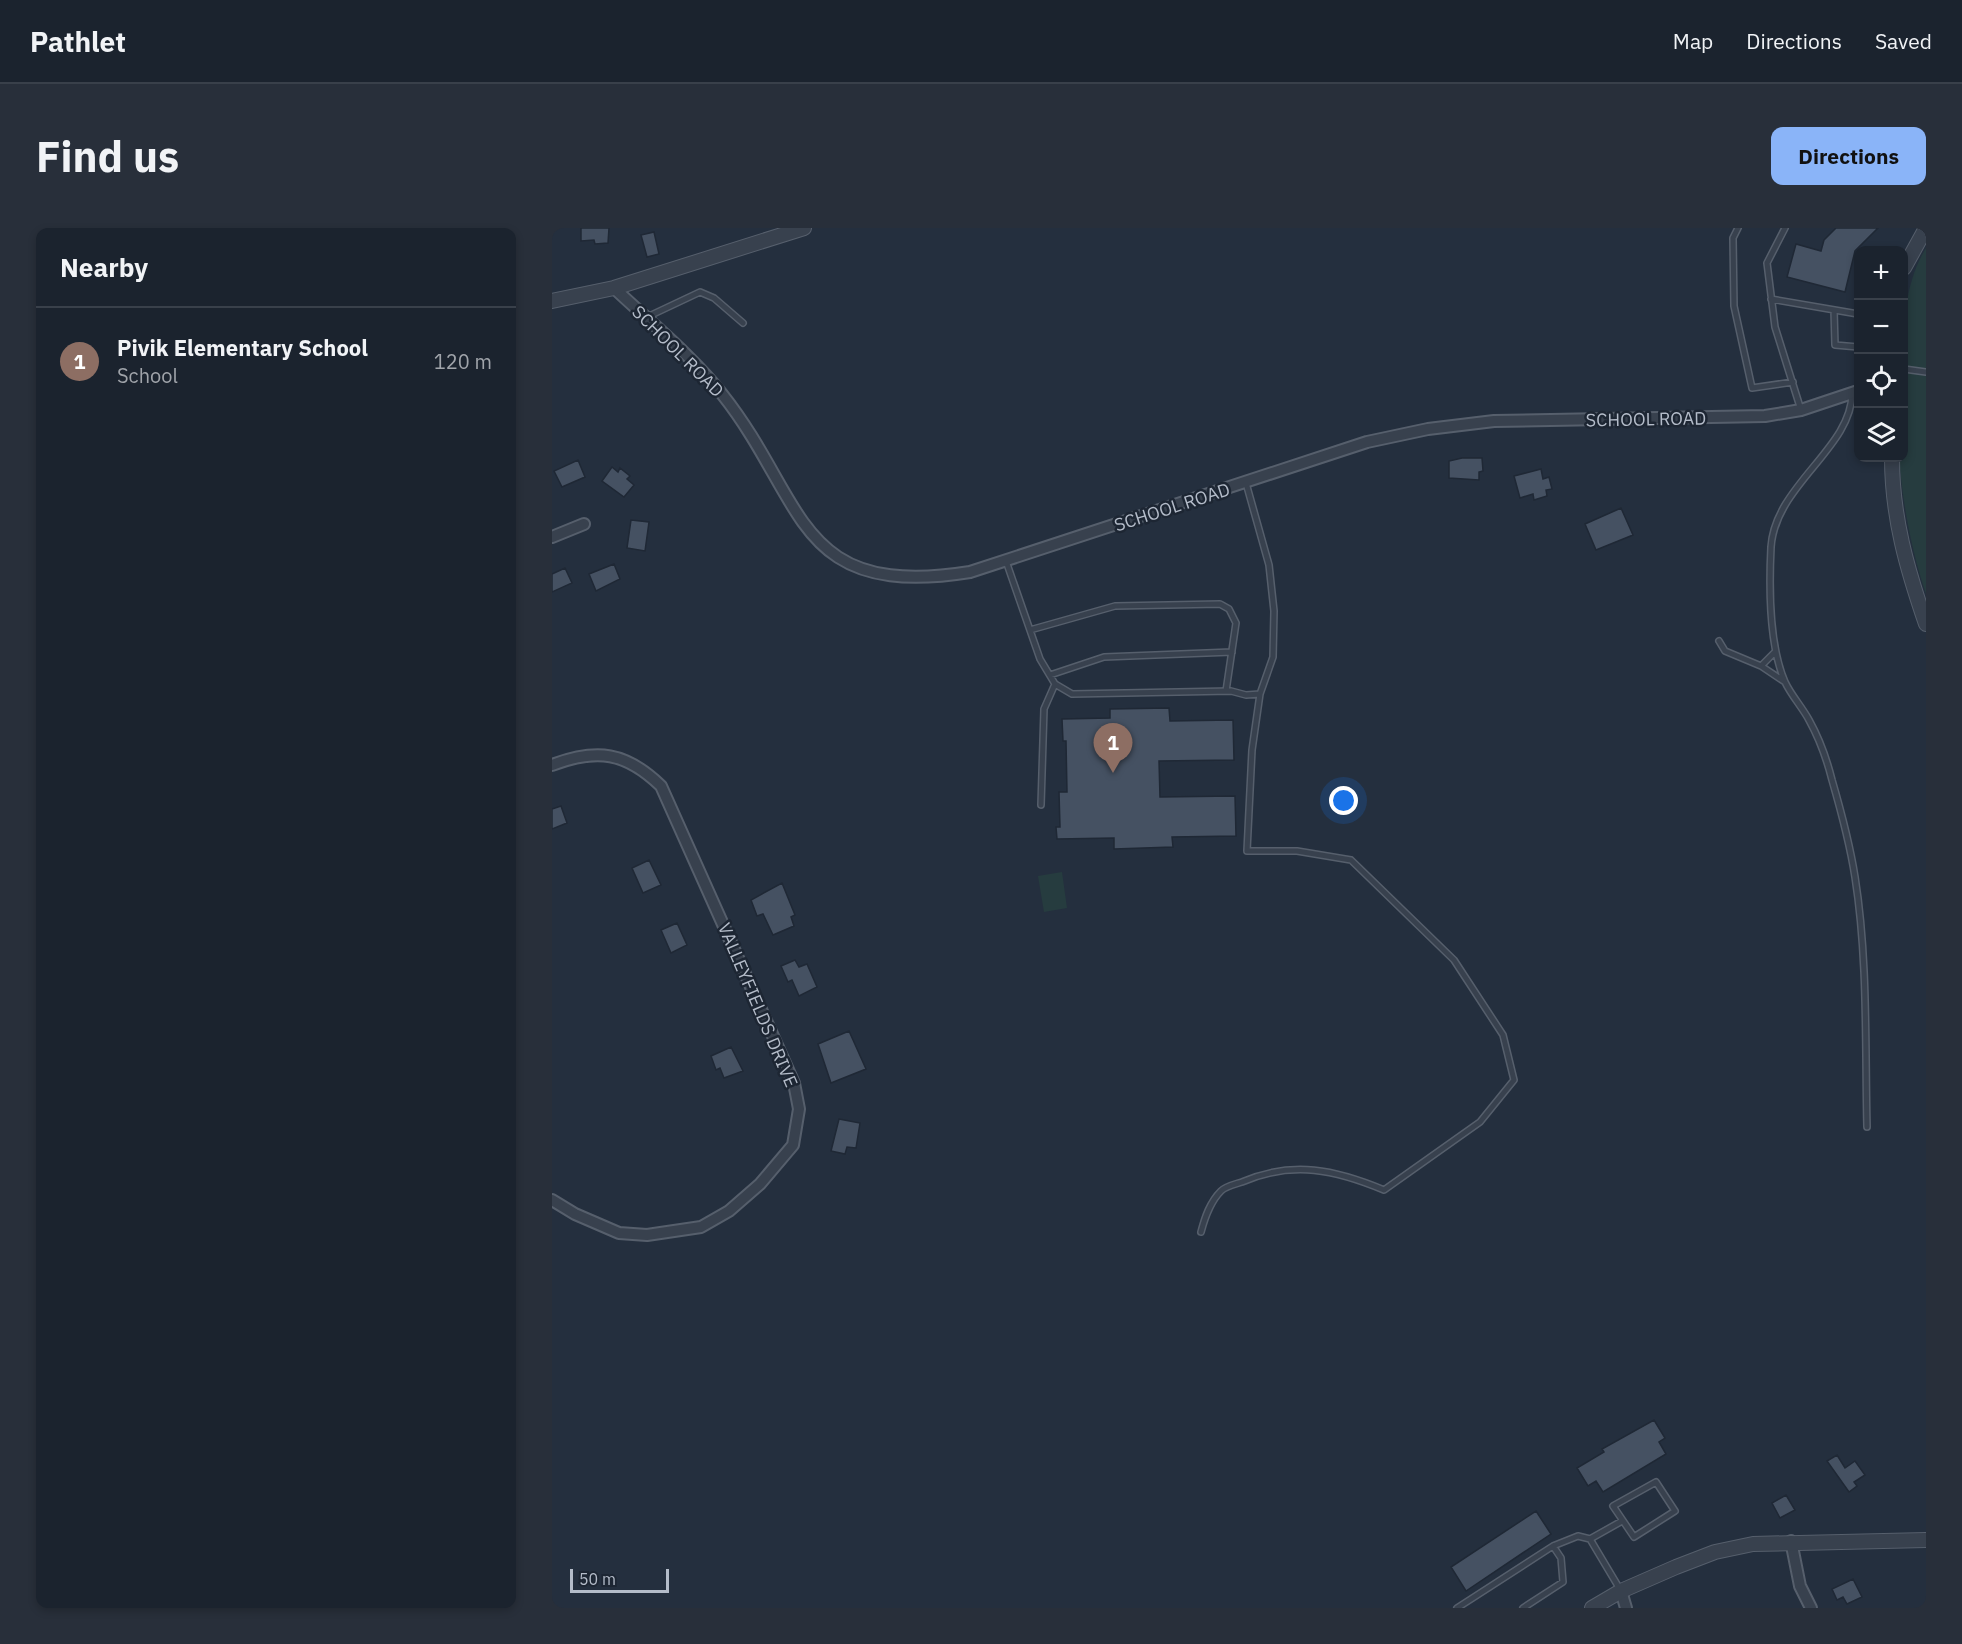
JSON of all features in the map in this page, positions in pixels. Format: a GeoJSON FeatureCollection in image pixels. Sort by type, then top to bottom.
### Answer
{"type":"FeatureCollection","features":[{"type":"Feature","properties":{"kind":"street"},"geometry":{"type":"LineString","coordinates":[[552,301],[615,288],[804,228]]}},
{"type":"Feature","properties":{"kind":"street"},"geometry":{"type":"LineString","coordinates":[[1908,261],[1926,228]]}},
{"type":"Feature","properties":{"kind":"street","name":"SCHOOL ROAD"},"geometry":{"type":"LineString","coordinates":[[615,288],[722,394],[741,422],[789,506],[815,538],[831,552],[857,568],[908,578],[970,572],[1366,442],[1428,429],[1494,421],[1765,416],[1802,410],[1854,392]]}},
{"type":"Feature","properties":{"kind":"street"},"geometry":{"type":"LineString","coordinates":[[1892,462],[1894,514],[1903,558],[1926,624]]}},
{"type":"Feature","properties":{"kind":"street"},"geometry":{"type":"LineString","coordinates":[[552,537],[584,524]]}},
{"type":"Feature","properties":{"kind":"street","name":"VALLEYFIELDS DRIVE"},"geometry":{"type":"LineString","coordinates":[[552,765],[593,754],[621,758],[645,771],[661,786],[794,1083],[799,1109],[793,1145],[760,1184],[729,1211],[701,1227],[647,1235],[619,1233],[575,1214],[552,1200]]}},
{"type":"Feature","properties":{"kind":"street"},"geometry":{"type":"LineString","coordinates":[[1592,1608],[1621,1591],[1715,1552],[1754,1544],[1791,1541],[1926,1540]]}},
{"type":"Feature","properties":{"kind":"street"},"geometry":{"type":"LineString","coordinates":[[1791,1541],[1800,1586],[1811,1608]]}},
{"type":"Feature","properties":{"kind":"street"},"geometry":{"type":"LineString","coordinates":[[1621,1591],[1626,1608]]}},
{"type":"Feature","properties":{"kind":"lane"},"geometry":{"type":"LineString","coordinates":[[1738,228],[1733,238],[1734,306],[1752,388],[1792,382]]}},
{"type":"Feature","properties":{"kind":"lane"},"geometry":{"type":"LineString","coordinates":[[1785,228],[1767,263],[1774,327],[1802,410]]}},
{"type":"Feature","properties":{"kind":"lane"},"geometry":{"type":"LineString","coordinates":[[645,318],[700,292],[714,298],[742,323]]}},
{"type":"Feature","properties":{"kind":"lane"},"geometry":{"type":"LineString","coordinates":[[1771,299],[1854,313]]}},
{"type":"Feature","properties":{"kind":"lane"},"geometry":{"type":"LineString","coordinates":[[1834,310],[1835,345],[1854,347]]}},
{"type":"Feature","properties":{"kind":"lane"},"geometry":{"type":"LineString","coordinates":[[1908,370],[1926,372]]}},
{"type":"Feature","properties":{"kind":"lane"},"geometry":{"type":"LineString","coordinates":[[1854,396],[1848,420],[1798,484],[1780,515],[1771,544],[1775,652],[1786,683],[1810,721],[1832,778],[1855,877],[1864,1013],[1867,1127]]}},
{"type":"Feature","properties":{"kind":"lane"},"geometry":{"type":"LineString","coordinates":[[1201,1232],[1207,1211],[1222,1190],[1261,1174],[1309,1168],[1347,1174],[1384,1190],[1480,1122],[1514,1080],[1503,1035],[1454,960],[1351,860],[1298,851],[1247,851],[1252,750],[1260,694],[1273,657],[1274,611],[1269,565],[1246,483]]}},
{"type":"Feature","properties":{"kind":"lane"},"geometry":{"type":"LineString","coordinates":[[1006,561],[1040,659],[1055,684],[1072,694],[1226,692],[1260,694]]}},
{"type":"Feature","properties":{"kind":"lane"},"geometry":{"type":"LineString","coordinates":[[1030,630],[1115,606],[1220,604],[1229,609],[1236,623],[1226,692]]}},
{"type":"Feature","properties":{"kind":"lane"},"geometry":{"type":"LineString","coordinates":[[1719,641],[1725,651],[1761,666],[1786,683]]}},
{"type":"Feature","properties":{"kind":"lane"},"geometry":{"type":"LineString","coordinates":[[1050,675],[1104,657],[1232,652]]}},
{"type":"Feature","properties":{"kind":"lane"},"geometry":{"type":"LineString","coordinates":[[1761,666],[1775,652]]}},
{"type":"Feature","properties":{"kind":"lane"},"geometry":{"type":"LineString","coordinates":[[1041,805],[1044,709],[1055,684]]}},
{"type":"Feature","properties":{"kind":"lane"},"geometry":{"type":"LineString","coordinates":[[1656,1482],[1676,1511],[1634,1538],[1622,1521],[1613,1506],[1656,1482]]}},
{"type":"Feature","properties":{"kind":"lane"},"geometry":{"type":"LineString","coordinates":[[1457,1608],[1553,1546],[1578,1536],[1590,1539],[1622,1521]]}},
{"type":"Feature","properties":{"kind":"lane"},"geometry":{"type":"LineString","coordinates":[[1590,1539],[1621,1591]]}},
{"type":"Feature","properties":{"kind":"lane"},"geometry":{"type":"LineString","coordinates":[[1523,1608],[1563,1582],[1561,1557],[1553,1546]]}},
{"type":"Feature","properties":{"kind":"green space"},"geometry":{"type":"Polygon","coordinates":[[[1926,248],[1926,594],[1908,527],[1899,462],[1908,462],[1908,295],[1915,270],[1926,248]]]}},
{"type":"Feature","properties":{"kind":"green space"},"geometry":{"type":"Polygon","coordinates":[[[1062,872],[1067,908],[1044,912],[1038,876],[1062,872]]]}},
{"type":"Feature","properties":{"kind":"building"},"geometry":{"type":"Polygon","coordinates":[[[581,228],[609,228],[608,243],[595,244],[594,240],[581,241],[581,228]]]}},
{"type":"Feature","properties":{"kind":"building"},"geometry":{"type":"Polygon","coordinates":[[[1836,228],[1878,228],[1860,246],[1854,246],[1845,292],[1787,277],[1796,244],[1821,251],[1824,240],[1836,228]]]}},
{"type":"Feature","properties":{"kind":"building"},"geometry":{"type":"Polygon","coordinates":[[[654,232],[659,254],[647,257],[641,235],[654,232]]]}},
{"type":"Feature","properties":{"kind":"building"},"geometry":{"type":"Polygon","coordinates":[[[1462,458],[1482,458],[1483,471],[1479,472],[1479,480],[1449,478],[1449,461],[1462,458]]]}},
{"type":"Feature","properties":{"kind":"building"},"geometry":{"type":"Polygon","coordinates":[[[578,460],[585,477],[562,487],[554,471],[578,460]]]}},
{"type":"Feature","properties":{"kind":"building"},"geometry":{"type":"Polygon","coordinates":[[[612,467],[618,472],[620,468],[630,476],[627,479],[634,485],[624,497],[602,481],[612,467]]]}},
{"type":"Feature","properties":{"kind":"building"},"geometry":{"type":"Polygon","coordinates":[[[1541,469],[1543,479],[1549,477],[1552,489],[1546,490],[1547,496],[1534,500],[1533,494],[1520,498],[1514,476],[1541,469]]]}},
{"type":"Feature","properties":{"kind":"building"},"geometry":{"type":"Polygon","coordinates":[[[1621,508],[1633,535],[1596,550],[1585,524],[1621,508]]]}},
{"type":"Feature","properties":{"kind":"building"},"geometry":{"type":"Polygon","coordinates":[[[631,520],[649,522],[645,551],[627,548],[631,520]]]}},
{"type":"Feature","properties":{"kind":"building"},"geometry":{"type":"Polygon","coordinates":[[[614,564],[620,579],[596,591],[589,574],[614,564]]]}},
{"type":"Feature","properties":{"kind":"building"},"geometry":{"type":"Polygon","coordinates":[[[565,568],[572,583],[552,592],[552,574],[565,568]]]}},
{"type":"Feature","properties":{"kind":"building"},"geometry":{"type":"Polygon","coordinates":[[[1169,708],[1170,721],[1233,720],[1234,760],[1159,761],[1160,797],[1235,796],[1236,836],[1172,837],[1173,847],[1114,849],[1114,838],[1057,839],[1056,827],[1060,827],[1059,792],[1067,792],[1066,741],[1063,741],[1062,719],[1110,718],[1110,709],[1169,708]]]}},
{"type":"Feature","properties":{"kind":"building"},"geometry":{"type":"Polygon","coordinates":[[[561,806],[567,823],[552,829],[552,809],[561,806]]]}},
{"type":"Feature","properties":{"kind":"building"},"geometry":{"type":"Polygon","coordinates":[[[649,860],[661,885],[643,893],[632,868],[649,860]]]}},
{"type":"Feature","properties":{"kind":"building"},"geometry":{"type":"Polygon","coordinates":[[[782,883],[795,915],[791,917],[794,926],[773,935],[763,914],[757,916],[751,900],[782,883]]]}},
{"type":"Feature","properties":{"kind":"building"},"geometry":{"type":"Polygon","coordinates":[[[677,923],[687,945],[671,953],[661,930],[677,923]]]}},
{"type":"Feature","properties":{"kind":"building"},"geometry":{"type":"Polygon","coordinates":[[[795,960],[799,967],[807,964],[817,987],[799,996],[792,980],[788,982],[781,966],[795,960]]]}},
{"type":"Feature","properties":{"kind":"building"},"geometry":{"type":"Polygon","coordinates":[[[849,1031],[866,1069],[831,1083],[818,1044],[849,1031]]]}},
{"type":"Feature","properties":{"kind":"building"},"geometry":{"type":"Polygon","coordinates":[[[731,1047],[743,1071],[724,1078],[720,1068],[716,1070],[711,1056],[731,1047]]]}},
{"type":"Feature","properties":{"kind":"building"},"geometry":{"type":"Polygon","coordinates":[[[839,1119],[860,1123],[856,1148],[847,1147],[845,1154],[831,1151],[839,1119]]]}},
{"type":"Feature","properties":{"kind":"building"},"geometry":{"type":"Polygon","coordinates":[[[1654,1420],[1665,1438],[1659,1442],[1666,1454],[1603,1492],[1596,1481],[1588,1486],[1577,1468],[1604,1452],[1602,1449],[1654,1420]]]}},
{"type":"Feature","properties":{"kind":"building"},"geometry":{"type":"Polygon","coordinates":[[[1837,1455],[1845,1468],[1855,1461],[1865,1475],[1854,1482],[1857,1486],[1849,1492],[1827,1461],[1837,1455]]]}},
{"type":"Feature","properties":{"kind":"building"},"geometry":{"type":"Polygon","coordinates":[[[1786,1495],[1795,1510],[1780,1518],[1772,1503],[1786,1495]]]}},
{"type":"Feature","properties":{"kind":"building"},"geometry":{"type":"Polygon","coordinates":[[[1536,1511],[1551,1534],[1466,1591],[1451,1567],[1536,1511]]]}},
{"type":"Feature","properties":{"kind":"building"},"geometry":{"type":"Polygon","coordinates":[[[1853,1579],[1862,1597],[1847,1604],[1843,1597],[1837,1600],[1832,1589],[1853,1579]]]}},
{"type":"Feature","properties":{"kind":"place","name":"Pivik Elementary School"},"geometry":{"type":"Point","coordinates":[1113,773]}}]}
